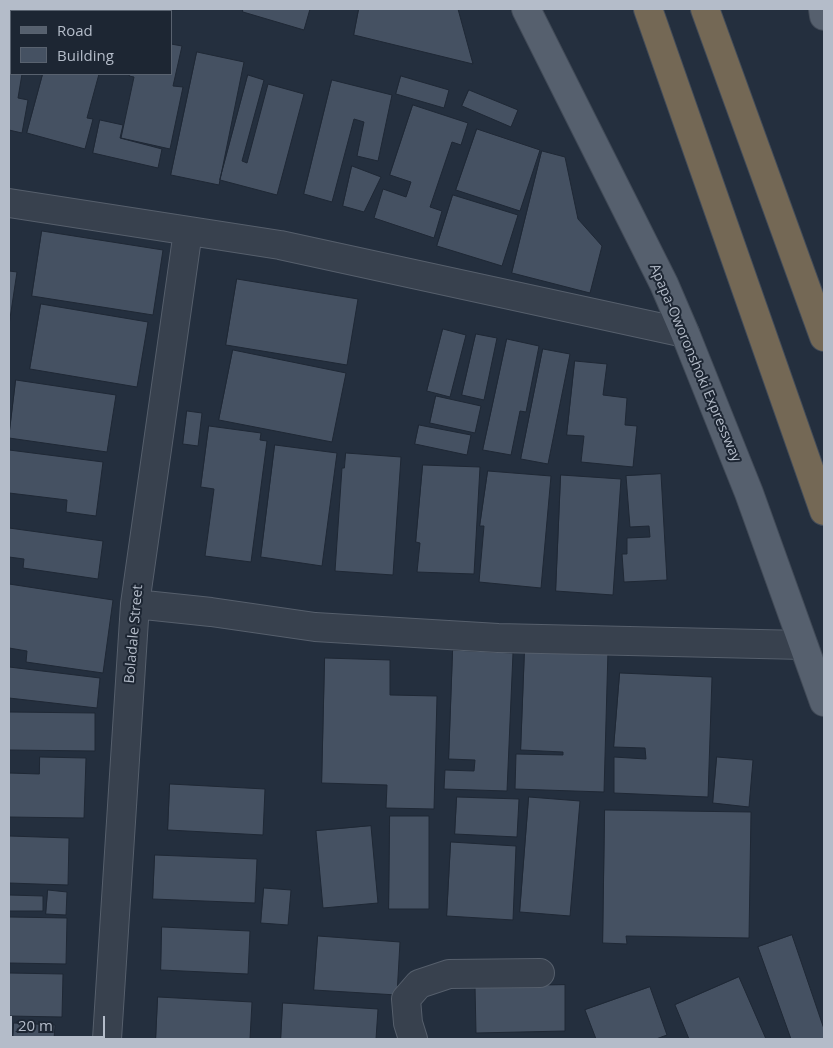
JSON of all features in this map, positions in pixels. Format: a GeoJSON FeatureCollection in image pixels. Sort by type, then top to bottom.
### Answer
{"type":"FeatureCollection","features":[{"type":"Feature","properties":{"kind":"highway"},"geometry":{"type":"LineString","coordinates":[[648,9],[824,511]]}},
{"type":"Feature","properties":{"kind":"highway"},"geometry":{"type":"LineString","coordinates":[[705,9],[824,338]]}},
{"type":"Feature","properties":{"kind":"main road","name":"Apapa-Oworonshoki Expressway"},"geometry":{"type":"LineString","coordinates":[[526,9],[664,284],[686,333],[749,493],[824,702]]}},
{"type":"Feature","properties":{"kind":"main road"},"geometry":{"type":"LineString","coordinates":[[823,9],[824,16]]}},
{"type":"Feature","properties":{"kind":"street"},"geometry":{"type":"LineString","coordinates":[[9,203],[280,245],[686,333]]}},
{"type":"Feature","properties":{"kind":"street","name":"Boladale Street"},"geometry":{"type":"LineString","coordinates":[[106,1039],[135,604],[188,231]]}},
{"type":"Feature","properties":{"kind":"street"},"geometry":{"type":"LineString","coordinates":[[135,604],[211,612],[325,628],[498,638],[803,645]]}},
{"type":"Feature","properties":{"kind":"street"},"geometry":{"type":"LineString","coordinates":[[413,1039],[408,1023],[406,999],[419,984],[449,974],[540,973]]}},
{"type":"Feature","properties":{"kind":"building"},"geometry":{"type":"Polygon","coordinates":[[[9,9],[41,9],[10,10],[10,75],[22,75],[18,98],[28,100],[22,133],[9,130],[9,9]]]}},
{"type":"Feature","properties":{"kind":"building"},"geometry":{"type":"Polygon","coordinates":[[[243,9],[310,9],[304,30],[243,12],[243,9]]]}},
{"type":"Feature","properties":{"kind":"building"},"geometry":{"type":"Polygon","coordinates":[[[359,9],[458,9],[473,64],[354,35],[359,9]]]}},
{"type":"Feature","properties":{"kind":"building"},"geometry":{"type":"Polygon","coordinates":[[[172,44],[182,46],[173,86],[183,87],[170,149],[121,138],[134,77],[129,76],[172,75],[172,44]]]}},
{"type":"Feature","properties":{"kind":"building"},"geometry":{"type":"Polygon","coordinates":[[[197,52],[244,62],[219,185],[171,175],[197,52]]]}},
{"type":"Feature","properties":{"kind":"building"},"geometry":{"type":"Polygon","coordinates":[[[43,75],[99,75],[87,118],[93,119],[85,149],[27,133],[43,75]]]}},
{"type":"Feature","properties":{"kind":"building"},"geometry":{"type":"Polygon","coordinates":[[[248,75],[264,80],[242,161],[247,163],[268,84],[304,94],[277,195],[220,180],[248,75]]]}},
{"type":"Feature","properties":{"kind":"building"},"geometry":{"type":"Polygon","coordinates":[[[401,76],[449,90],[444,108],[396,94],[401,76]]]}},
{"type":"Feature","properties":{"kind":"building"},"geometry":{"type":"Polygon","coordinates":[[[332,80],[392,95],[378,161],[357,156],[364,122],[354,119],[332,202],[304,194],[332,80]]]}},
{"type":"Feature","properties":{"kind":"building"},"geometry":{"type":"Polygon","coordinates":[[[469,90],[518,110],[511,127],[462,106],[469,90]]]}},
{"type":"Feature","properties":{"kind":"building"},"geometry":{"type":"Polygon","coordinates":[[[413,105],[468,123],[461,145],[452,142],[430,207],[442,211],[434,238],[374,218],[383,189],[406,197],[411,182],[390,175],[413,105]]]}},
{"type":"Feature","properties":{"kind":"building"},"geometry":{"type":"Polygon","coordinates":[[[100,120],[123,125],[120,138],[162,149],[158,168],[93,153],[100,120]]]}},
{"type":"Feature","properties":{"kind":"building"},"geometry":{"type":"Polygon","coordinates":[[[477,129],[540,150],[520,211],[456,190],[477,129]]]}},
{"type":"Feature","properties":{"kind":"building"},"geometry":{"type":"Polygon","coordinates":[[[542,151],[565,157],[578,219],[602,246],[590,293],[512,273],[542,151]]]}},
{"type":"Feature","properties":{"kind":"building"},"geometry":{"type":"Polygon","coordinates":[[[352,166],[381,177],[364,212],[343,206],[352,166]]]}},
{"type":"Feature","properties":{"kind":"building"},"geometry":{"type":"Polygon","coordinates":[[[453,195],[518,215],[502,266],[437,246],[453,195]]]}},
{"type":"Feature","properties":{"kind":"building"},"geometry":{"type":"Polygon","coordinates":[[[42,231],[163,250],[153,315],[32,296],[42,231]]]}},
{"type":"Feature","properties":{"kind":"building"},"geometry":{"type":"Polygon","coordinates":[[[9,271],[17,272],[9,325],[9,271]]]}},
{"type":"Feature","properties":{"kind":"building"},"geometry":{"type":"Polygon","coordinates":[[[237,279],[358,299],[347,365],[226,345],[237,279]]]}},
{"type":"Feature","properties":{"kind":"building"},"geometry":{"type":"Polygon","coordinates":[[[41,304],[148,322],[137,387],[30,369],[41,304]]]}},
{"type":"Feature","properties":{"kind":"building"},"geometry":{"type":"Polygon","coordinates":[[[443,329],[466,335],[450,397],[427,391],[443,329]]]}},
{"type":"Feature","properties":{"kind":"building"},"geometry":{"type":"Polygon","coordinates":[[[476,334],[497,338],[484,400],[462,395],[476,334]]]}},
{"type":"Feature","properties":{"kind":"building"},"geometry":{"type":"Polygon","coordinates":[[[507,339],[539,346],[526,412],[520,411],[511,455],[483,450],[507,339]]]}},
{"type":"Feature","properties":{"kind":"building"},"geometry":{"type":"Polygon","coordinates":[[[543,349],[570,354],[548,464],[521,459],[543,349]]]}},
{"type":"Feature","properties":{"kind":"building"},"geometry":{"type":"Polygon","coordinates":[[[233,350],[346,373],[332,442],[219,420],[233,350]]]}},
{"type":"Feature","properties":{"kind":"building"},"geometry":{"type":"Polygon","coordinates":[[[575,361],[607,364],[603,395],[627,398],[625,425],[637,426],[633,467],[581,462],[584,436],[567,435],[575,361]]]}},
{"type":"Feature","properties":{"kind":"building"},"geometry":{"type":"Polygon","coordinates":[[[16,380],[116,395],[107,452],[9,438],[16,380]]]}},
{"type":"Feature","properties":{"kind":"building"},"geometry":{"type":"Polygon","coordinates":[[[436,396],[481,406],[475,433],[430,423],[436,396]]]}},
{"type":"Feature","properties":{"kind":"building"},"geometry":{"type":"Polygon","coordinates":[[[187,411],[202,413],[198,446],[183,444],[187,411]]]}},
{"type":"Feature","properties":{"kind":"building"},"geometry":{"type":"Polygon","coordinates":[[[419,425],[471,435],[467,455],[415,444],[419,425]]]}},
{"type":"Feature","properties":{"kind":"building"},"geometry":{"type":"Polygon","coordinates":[[[209,426],[261,433],[260,440],[267,441],[251,562],[205,556],[214,489],[201,487],[209,426]]]}},
{"type":"Feature","properties":{"kind":"building"},"geometry":{"type":"Polygon","coordinates":[[[275,445],[337,453],[322,566],[261,557],[275,445]]]}},
{"type":"Feature","properties":{"kind":"building"},"geometry":{"type":"Polygon","coordinates":[[[9,450],[103,462],[96,516],[66,512],[67,500],[9,493],[9,450]]]}},
{"type":"Feature","properties":{"kind":"building"},"geometry":{"type":"Polygon","coordinates":[[[346,453],[401,457],[393,575],[335,571],[342,468],[344,468],[346,453]]]}},
{"type":"Feature","properties":{"kind":"building"},"geometry":{"type":"Polygon","coordinates":[[[423,465],[480,467],[474,574],[417,572],[420,543],[416,542],[423,465]]]}},
{"type":"Feature","properties":{"kind":"building"},"geometry":{"type":"Polygon","coordinates":[[[488,471],[551,476],[541,588],[479,582],[484,526],[480,526],[488,471]]]}},
{"type":"Feature","properties":{"kind":"building"},"geometry":{"type":"Polygon","coordinates":[[[661,474],[667,580],[624,582],[622,554],[627,554],[627,538],[650,537],[649,526],[630,527],[626,476],[661,474]]]}},
{"type":"Feature","properties":{"kind":"building"},"geometry":{"type":"Polygon","coordinates":[[[561,475],[621,479],[613,595],[556,591],[561,475]]]}},
{"type":"Feature","properties":{"kind":"building"},"geometry":{"type":"Polygon","coordinates":[[[9,528],[103,541],[98,579],[23,568],[24,559],[9,557],[9,528]]]}},
{"type":"Feature","properties":{"kind":"building"},"geometry":{"type":"Polygon","coordinates":[[[9,584],[113,600],[103,673],[26,662],[27,651],[9,648],[9,584]]]}},
{"type":"Feature","properties":{"kind":"building"},"geometry":{"type":"Polygon","coordinates":[[[525,647],[608,650],[604,792],[515,789],[516,754],[563,755],[563,752],[521,750],[525,647]]]}},
{"type":"Feature","properties":{"kind":"building"},"geometry":{"type":"Polygon","coordinates":[[[453,650],[513,653],[507,791],[444,789],[445,770],[474,771],[475,760],[449,759],[453,650]]]}},
{"type":"Feature","properties":{"kind":"building"},"geometry":{"type":"Polygon","coordinates":[[[325,658],[390,660],[390,695],[437,696],[434,809],[386,808],[387,785],[322,783],[325,658]]]}},
{"type":"Feature","properties":{"kind":"building"},"geometry":{"type":"Polygon","coordinates":[[[9,667],[100,678],[97,708],[9,698],[9,667]]]}},
{"type":"Feature","properties":{"kind":"building"},"geometry":{"type":"Polygon","coordinates":[[[620,673],[712,677],[708,797],[614,793],[614,757],[646,759],[645,748],[614,747],[620,673]]]}},
{"type":"Feature","properties":{"kind":"building"},"geometry":{"type":"Polygon","coordinates":[[[9,712],[95,713],[95,751],[9,750],[9,712]]]}},
{"type":"Feature","properties":{"kind":"building"},"geometry":{"type":"Polygon","coordinates":[[[40,757],[86,758],[84,818],[9,817],[9,773],[39,774],[40,757]]]}},
{"type":"Feature","properties":{"kind":"building"},"geometry":{"type":"Polygon","coordinates":[[[717,757],[753,760],[749,807],[713,803],[717,757]]]}},
{"type":"Feature","properties":{"kind":"building"},"geometry":{"type":"Polygon","coordinates":[[[170,784],[265,789],[263,835],[168,830],[170,784]]]}},
{"type":"Feature","properties":{"kind":"building"},"geometry":{"type":"Polygon","coordinates":[[[457,797],[519,799],[517,837],[455,834],[457,797]]]}},
{"type":"Feature","properties":{"kind":"building"},"geometry":{"type":"Polygon","coordinates":[[[529,797],[580,801],[570,916],[520,912],[529,797]]]}},
{"type":"Feature","properties":{"kind":"building"},"geometry":{"type":"Polygon","coordinates":[[[605,810],[751,812],[749,938],[626,936],[627,944],[603,943],[605,810]]]}},
{"type":"Feature","properties":{"kind":"building"},"geometry":{"type":"Polygon","coordinates":[[[390,816],[429,816],[429,909],[389,909],[390,816]]]}},
{"type":"Feature","properties":{"kind":"building"},"geometry":{"type":"Polygon","coordinates":[[[371,826],[378,903],[323,908],[316,831],[371,826]]]}},
{"type":"Feature","properties":{"kind":"building"},"geometry":{"type":"Polygon","coordinates":[[[9,836],[69,838],[68,885],[9,883],[9,836]]]}},
{"type":"Feature","properties":{"kind":"building"},"geometry":{"type":"Polygon","coordinates":[[[451,842],[516,846],[513,920],[447,916],[451,842]]]}},
{"type":"Feature","properties":{"kind":"building"},"geometry":{"type":"Polygon","coordinates":[[[155,855],[257,859],[255,903],[153,899],[155,855]]]}},
{"type":"Feature","properties":{"kind":"building"},"geometry":{"type":"Polygon","coordinates":[[[264,888],[291,890],[288,925],[261,923],[264,888]]]}},
{"type":"Feature","properties":{"kind":"building"},"geometry":{"type":"Polygon","coordinates":[[[48,890],[67,892],[66,915],[46,914],[48,890]]]}},
{"type":"Feature","properties":{"kind":"building"},"geometry":{"type":"Polygon","coordinates":[[[9,895],[43,896],[43,911],[9,911],[9,895]]]}},
{"type":"Feature","properties":{"kind":"building"},"geometry":{"type":"Polygon","coordinates":[[[9,917],[67,918],[66,964],[9,963],[9,917]]]}},
{"type":"Feature","properties":{"kind":"building"},"geometry":{"type":"Polygon","coordinates":[[[162,927],[250,931],[248,974],[161,970],[162,927]]]}},
{"type":"Feature","properties":{"kind":"building"},"geometry":{"type":"Polygon","coordinates":[[[792,935],[824,1029],[824,1039],[791,1039],[758,947],[792,935]]]}},
{"type":"Feature","properties":{"kind":"building"},"geometry":{"type":"Polygon","coordinates":[[[318,936],[400,942],[397,995],[314,990],[318,936]]]}},
{"type":"Feature","properties":{"kind":"building"},"geometry":{"type":"Polygon","coordinates":[[[9,973],[63,974],[62,1017],[9,1016],[9,973]]]}},
{"type":"Feature","properties":{"kind":"building"},"geometry":{"type":"Polygon","coordinates":[[[739,977],[766,1039],[689,1039],[675,1005],[739,977]]]}},
{"type":"Feature","properties":{"kind":"building"},"geometry":{"type":"Polygon","coordinates":[[[565,985],[565,1031],[476,1033],[475,986],[565,985]]]}},
{"type":"Feature","properties":{"kind":"building"},"geometry":{"type":"Polygon","coordinates":[[[650,987],[667,1035],[656,1039],[596,1039],[585,1010],[650,987]]]}},
{"type":"Feature","properties":{"kind":"building"},"geometry":{"type":"Polygon","coordinates":[[[158,997],[252,1002],[250,1039],[156,1039],[158,997]]]}},
{"type":"Feature","properties":{"kind":"building"},"geometry":{"type":"Polygon","coordinates":[[[283,1003],[378,1009],[376,1039],[281,1039],[283,1003]]]}},
{"type":"Feature","properties":{"kind":"building"},"geometry":{"type":"Polygon","coordinates":[[[14,1023],[55,1025],[54,1039],[13,1039],[14,1023]]]}}]}
